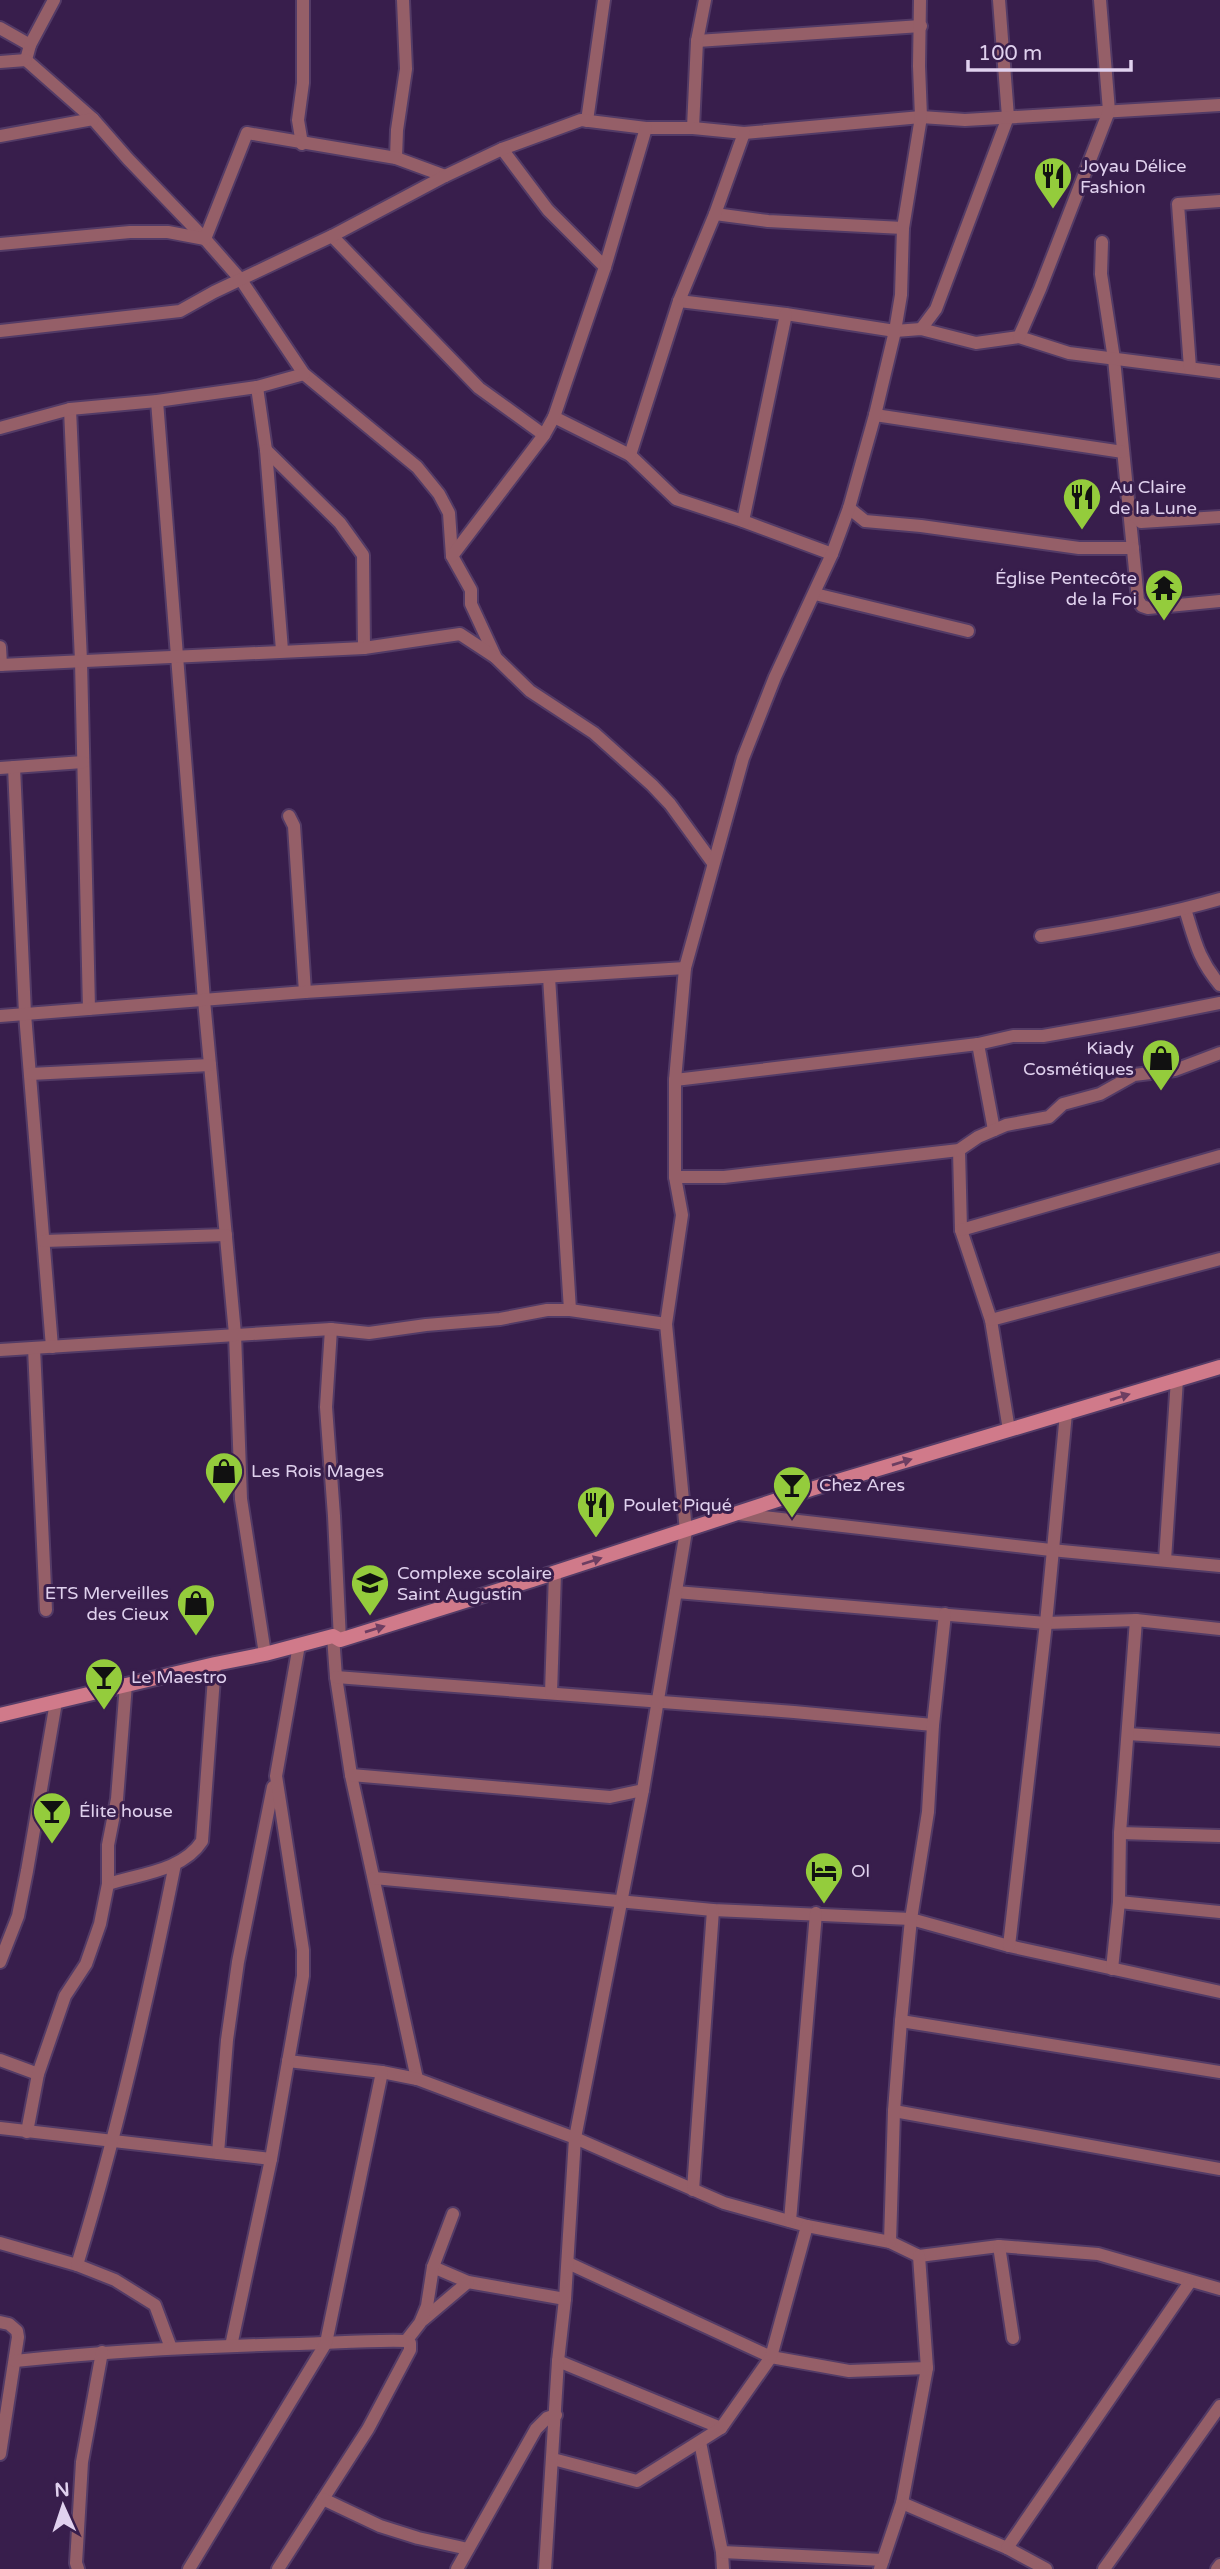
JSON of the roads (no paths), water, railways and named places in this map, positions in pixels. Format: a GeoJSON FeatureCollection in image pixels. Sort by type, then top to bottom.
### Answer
{"type":"FeatureCollection","features":[{"type":"Feature","properties":{"kind":"main road"},"geometry":{"type":"LineString","coordinates":[[0,1715],[336,1638],[1220,1367]]}},
{"type":"Feature","properties":{"kind":"street"},"geometry":{"type":"LineString","coordinates":[[26,60],[30,45],[54,0]]}},
{"type":"Feature","properties":{"kind":"street"},"geometry":{"type":"LineString","coordinates":[[302,144],[298,120],[303,83],[303,0]]}},
{"type":"Feature","properties":{"kind":"street"},"geometry":{"type":"LineString","coordinates":[[396,158],[397,130],[406,69],[403,0]]}},
{"type":"Feature","properties":{"kind":"street"},"geometry":{"type":"LineString","coordinates":[[587,121],[604,0]]}},
{"type":"Feature","properties":{"kind":"street"},"geometry":{"type":"LineString","coordinates":[[693,128],[697,41],[705,0]]}},
{"type":"Feature","properties":{"kind":"street"},"geometry":{"type":"LineString","coordinates":[[545,2569],[575,2138],[643,1790],[686,1531],[666,1324],[682,1214],[675,1177],[676,1080],[685,968],[743,758],[775,677],[832,554],[849,508],[875,415],[901,295],[903,228],[921,117],[920,0]]}},
{"type":"Feature","properties":{"kind":"street"},"geometry":{"type":"LineString","coordinates":[[921,329],[936,309],[1008,117],[999,0]]}},
{"type":"Feature","properties":{"kind":"street"},"geometry":{"type":"LineString","coordinates":[[1018,337],[1040,289],[1109,111],[1100,0]]}},
{"type":"Feature","properties":{"kind":"street"},"geometry":{"type":"LineString","coordinates":[[697,41],[921,26]]}},
{"type":"Feature","properties":{"kind":"street"},"geometry":{"type":"LineString","coordinates":[[0,28],[30,45]]}},
{"type":"Feature","properties":{"kind":"street"},"geometry":{"type":"LineString","coordinates":[[0,62],[26,60],[93,119],[240,280],[304,374],[417,467],[439,494],[449,513],[452,556],[471,590],[472,622],[460,634],[365,648],[1,665],[0,647]]}},
{"type":"Feature","properties":{"kind":"street"},"geometry":{"type":"LineString","coordinates":[[0,331],[180,311],[332,236],[445,176],[502,149],[581,120],[646,128],[693,128],[744,133],[921,117],[965,120],[1220,105]]}},
{"type":"Feature","properties":{"kind":"street"},"geometry":{"type":"LineString","coordinates":[[0,136],[93,119]]}},
{"type":"Feature","properties":{"kind":"street"},"geometry":{"type":"LineString","coordinates":[[452,556],[544,435],[554,417],[605,267],[646,128]]}},
{"type":"Feature","properties":{"kind":"street"},"geometry":{"type":"LineString","coordinates":[[205,239],[247,133],[396,158],[445,176]]}},
{"type":"Feature","properties":{"kind":"street"},"geometry":{"type":"LineString","coordinates":[[630,455],[679,301],[715,214],[744,133]]}},
{"type":"Feature","properties":{"kind":"street"},"geometry":{"type":"LineString","coordinates":[[502,149],[548,210],[605,267]]}},
{"type":"Feature","properties":{"kind":"street"},"geometry":{"type":"LineString","coordinates":[[1190,368],[1178,204],[1220,201]]}},
{"type":"Feature","properties":{"kind":"street"},"geometry":{"type":"LineString","coordinates":[[715,214],[768,221],[903,228]]}},
{"type":"Feature","properties":{"kind":"street"},"geometry":{"type":"LineString","coordinates":[[0,244],[130,232],[168,232],[205,239]]}},
{"type":"Feature","properties":{"kind":"street"},"geometry":{"type":"LineString","coordinates":[[332,236],[479,388],[544,435]]}},
{"type":"Feature","properties":{"kind":"street"},"geometry":{"type":"LineString","coordinates":[[1102,242],[1101,274],[1114,359],[1138,600],[1142,606],[1148,608],[1220,601]]}},
{"type":"Feature","properties":{"kind":"street"},"geometry":{"type":"LineString","coordinates":[[679,301],[895,331],[921,329],[976,343],[1018,337],[1069,353],[1220,372]]}},
{"type":"Feature","properties":{"kind":"street"},"geometry":{"type":"LineString","coordinates":[[743,521],[786,314]]}},
{"type":"Feature","properties":{"kind":"street"},"geometry":{"type":"LineString","coordinates":[[0,428],[70,409],[157,401],[257,387],[304,374]]}},
{"type":"Feature","properties":{"kind":"street"},"geometry":{"type":"LineString","coordinates":[[257,387],[266,450],[282,650]]}},
{"type":"Feature","properties":{"kind":"street"},"geometry":{"type":"LineString","coordinates":[[157,401],[204,1000],[235,1334],[241,1499],[265,1654]]}},
{"type":"Feature","properties":{"kind":"street"},"geometry":{"type":"LineString","coordinates":[[70,409],[81,661],[89,1009]]}},
{"type":"Feature","properties":{"kind":"street"},"geometry":{"type":"LineString","coordinates":[[875,415],[1123,452]]}},
{"type":"Feature","properties":{"kind":"street"},"geometry":{"type":"LineString","coordinates":[[554,417],[630,455],[676,499],[832,554]]}},
{"type":"Feature","properties":{"kind":"street"},"geometry":{"type":"LineString","coordinates":[[266,450],[340,523],[363,555],[365,648]]}},
{"type":"Feature","properties":{"kind":"street"},"geometry":{"type":"LineString","coordinates":[[849,508],[865,521],[1079,548],[1133,548]]}},
{"type":"Feature","properties":{"kind":"street"},"geometry":{"type":"LineString","coordinates":[[1130,512],[1141,522],[1220,517]]}},
{"type":"Feature","properties":{"kind":"street"},"geometry":{"type":"LineString","coordinates":[[815,594],[968,631]]}},
{"type":"Feature","properties":{"kind":"street"},"geometry":{"type":"LineString","coordinates":[[471,604],[496,658]]}},
{"type":"Feature","properties":{"kind":"street"},"geometry":{"type":"LineString","coordinates":[[460,634],[496,658],[530,691],[594,733],[652,785],[670,804],[713,863]]}},
{"type":"Feature","properties":{"kind":"street"},"geometry":{"type":"LineString","coordinates":[[0,768],[83,761]]}},
{"type":"Feature","properties":{"kind":"street"},"geometry":{"type":"LineString","coordinates":[[14,767],[25,1014],[52,1347]]}},
{"type":"Feature","properties":{"kind":"street"},"geometry":{"type":"LineString","coordinates":[[289,816],[294,826],[305,992]]}},
{"type":"Feature","properties":{"kind":"street"},"geometry":{"type":"LineString","coordinates":[[1041,936],[1091,929],[1220,899]]}},
{"type":"Feature","properties":{"kind":"street"},"geometry":{"type":"LineString","coordinates":[[1185,909],[1204,966],[1220,985]]}},
{"type":"Feature","properties":{"kind":"street"},"geometry":{"type":"LineString","coordinates":[[0,1016],[305,992],[685,968]]}},
{"type":"Feature","properties":{"kind":"street"},"geometry":{"type":"LineString","coordinates":[[550,978],[570,1310]]}},
{"type":"Feature","properties":{"kind":"street"},"geometry":{"type":"LineString","coordinates":[[676,1080],[978,1044],[1013,1037],[1043,1036],[1220,1003]]}},
{"type":"Feature","properties":{"kind":"street"},"geometry":{"type":"LineString","coordinates":[[978,1044],[994,1130]]}},
{"type":"Feature","properties":{"kind":"street"},"geometry":{"type":"LineString","coordinates":[[675,1177],[724,1177],[959,1150],[978,1137],[1006,1125],[1049,1117],[1063,1104],[1100,1094],[1134,1075],[1175,1070],[1220,1053]]}},
{"type":"Feature","properties":{"kind":"street"},"geometry":{"type":"LineString","coordinates":[[30,1074],[210,1065]]}},
{"type":"Feature","properties":{"kind":"street"},"geometry":{"type":"LineString","coordinates":[[959,1150],[961,1230],[990,1320],[1009,1430]]}},
{"type":"Feature","properties":{"kind":"street"},"geometry":{"type":"LineString","coordinates":[[961,1230],[1220,1156]]}},
{"type":"Feature","properties":{"kind":"street"},"geometry":{"type":"LineString","coordinates":[[44,1241],[226,1235]]}},
{"type":"Feature","properties":{"kind":"street"},"geometry":{"type":"LineString","coordinates":[[990,1320],[1220,1258]]}},
{"type":"Feature","properties":{"kind":"street"},"geometry":{"type":"LineString","coordinates":[[0,1350],[331,1329],[369,1334],[426,1325],[500,1319],[547,1310],[570,1310],[666,1324]]}},
{"type":"Feature","properties":{"kind":"street"},"geometry":{"type":"LineString","coordinates":[[331,1329],[326,1407],[334,1516],[336,1677],[351,1775],[417,2080]]}},
{"type":"Feature","properties":{"kind":"street"},"geometry":{"type":"LineString","coordinates":[[34,1348],[46,1610]]}},
{"type":"Feature","properties":{"kind":"street"},"geometry":{"type":"LineString","coordinates":[[1165,1560],[1177,1379]]}},
{"type":"Feature","properties":{"kind":"street"},"geometry":{"type":"LineString","coordinates":[[1009,1946],[1046,1623],[1066,1413]]}},
{"type":"Feature","properties":{"kind":"street"},"geometry":{"type":"LineString","coordinates":[[734,1514],[1220,1566]]}},
{"type":"Feature","properties":{"kind":"street"},"geometry":{"type":"LineString","coordinates":[[551,1693],[555,1573]]}},
{"type":"Feature","properties":{"kind":"street"},"geometry":{"type":"LineString","coordinates":[[676,1592],[1046,1623],[1136,1620],[1220,1629]]}},
{"type":"Feature","properties":{"kind":"street"},"geometry":{"type":"LineString","coordinates":[[890,2242],[894,2111],[901,2021],[911,1919],[928,1812],[933,1725],[945,1614]]}},
{"type":"Feature","properties":{"kind":"street"},"geometry":{"type":"LineString","coordinates":[[1112,1969],[1119,1902],[1120,1833],[1136,1620]]}},
{"type":"Feature","properties":{"kind":"street"},"geometry":{"type":"LineString","coordinates":[[218,2153],[227,2040],[238,1962],[276,1776],[299,1645]]}},
{"type":"Feature","properties":{"kind":"street"},"geometry":{"type":"LineString","coordinates":[[108,1884],[175,1864],[194,1853],[202,1841],[215,1664]]}},
{"type":"Feature","properties":{"kind":"street"},"geometry":{"type":"LineString","coordinates":[[336,1677],[933,1725]]}},
{"type":"Feature","properties":{"kind":"street"},"geometry":{"type":"LineString","coordinates":[[27,2132],[38,2074],[65,1996],[86,1964],[100,1924],[108,1884],[108,1845],[117,1799],[126,1684]]}},
{"type":"Feature","properties":{"kind":"street"},"geometry":{"type":"LineString","coordinates":[[0,1962],[18,1916],[57,1702]]}},
{"type":"Feature","properties":{"kind":"street"},"geometry":{"type":"LineString","coordinates":[[1128,1734],[1220,1740]]}},
{"type":"Feature","properties":{"kind":"street"},"geometry":{"type":"LineString","coordinates":[[351,1775],[610,1797],[643,1790]]}},
{"type":"Feature","properties":{"kind":"street"},"geometry":{"type":"LineString","coordinates":[[231,2346],[271,2159],[303,1976],[303,1950],[276,1776]]}},
{"type":"Feature","properties":{"kind":"street"},"geometry":{"type":"LineString","coordinates":[[1120,1833],[1220,1836]]}},
{"type":"Feature","properties":{"kind":"street"},"geometry":{"type":"LineString","coordinates":[[77,2265],[102,2183],[149,1992],[175,1864]]}},
{"type":"Feature","properties":{"kind":"street"},"geometry":{"type":"LineString","coordinates":[[374,1878],[713,1910],[911,1919],[1009,1946],[1220,1993]]}},
{"type":"Feature","properties":{"kind":"street"},"geometry":{"type":"LineString","coordinates":[[1119,1902],[1220,1912]]}},
{"type":"Feature","properties":{"kind":"street"},"geometry":{"type":"LineString","coordinates":[[693,2190],[713,1910]]}},
{"type":"Feature","properties":{"kind":"street"},"geometry":{"type":"LineString","coordinates":[[790,2221],[816,1913]]}},
{"type":"Feature","properties":{"kind":"street"},"geometry":{"type":"LineString","coordinates":[[901,2021],[1220,2072]]}},
{"type":"Feature","properties":{"kind":"street"},"geometry":{"type":"LineString","coordinates":[[0,2060],[38,2074]]}},
{"type":"Feature","properties":{"kind":"street"},"geometry":{"type":"LineString","coordinates":[[288,2061],[382,2072],[417,2080],[575,2138],[724,2203],[807,2226],[890,2242],[919,2256],[999,2246],[1098,2254],[1220,2289]]}},
{"type":"Feature","properties":{"kind":"street"},"geometry":{"type":"LineString","coordinates":[[189,2569],[326,2343],[382,2072]]}},
{"type":"Feature","properties":{"kind":"street"},"geometry":{"type":"LineString","coordinates":[[894,2111],[1220,2169]]}},
{"type":"Feature","properties":{"kind":"street"},"geometry":{"type":"LineString","coordinates":[[0,2129],[271,2159]]}},
{"type":"Feature","properties":{"kind":"street"},"geometry":{"type":"LineString","coordinates":[[420,2323],[427,2306],[433,2267],[453,2214]]}},
{"type":"Feature","properties":{"kind":"street"},"geometry":{"type":"LineString","coordinates":[[553,2459],[637,2481],[720,2428],[772,2357],[807,2226]]}},
{"type":"Feature","properties":{"kind":"street"},"geometry":{"type":"LineString","coordinates":[[0,2243],[77,2265],[115,2280],[155,2305],[171,2348]]}},
{"type":"Feature","properties":{"kind":"street"},"geometry":{"type":"LineString","coordinates":[[999,2246],[1013,2338]]}},
{"type":"Feature","properties":{"kind":"street"},"geometry":{"type":"LineString","coordinates":[[722,2552],[881,2565],[902,2503],[927,2368],[919,2256]]}},
{"type":"Feature","properties":{"kind":"street"},"geometry":{"type":"LineString","coordinates":[[568,2263],[772,2357],[849,2371],[927,2368]]}},
{"type":"Feature","properties":{"kind":"street"},"geometry":{"type":"LineString","coordinates":[[433,2267],[468,2281],[565,2298]]}},
{"type":"Feature","properties":{"kind":"street"},"geometry":{"type":"LineString","coordinates":[[406,2341],[420,2323],[468,2281]]}},
{"type":"Feature","properties":{"kind":"street"},"geometry":{"type":"LineString","coordinates":[[1007,2548],[1190,2282]]}},
{"type":"Feature","properties":{"kind":"street"},"geometry":{"type":"LineString","coordinates":[[0,2322],[17,2330],[16,2361],[3,2421],[0,2454]]}},
{"type":"Feature","properties":{"kind":"street"},"geometry":{"type":"LineString","coordinates":[[16,2361],[171,2348],[410,2343],[410,2350],[368,2430],[278,2569]]}},
{"type":"Feature","properties":{"kind":"street"},"geometry":{"type":"LineString","coordinates":[[78,2569],[76,2552],[82,2462],[102,2352]]}},
{"type":"Feature","properties":{"kind":"street"},"geometry":{"type":"LineString","coordinates":[[558,2361],[720,2428]]}},
{"type":"Feature","properties":{"kind":"street"},"geometry":{"type":"LineString","coordinates":[[1104,2569],[1220,2406]]}},
{"type":"Feature","properties":{"kind":"street"},"geometry":{"type":"LineString","coordinates":[[457,2569],[536,2429],[547,2418],[556,2414]]}},
{"type":"Feature","properties":{"kind":"street"},"geometry":{"type":"LineString","coordinates":[[700,2442],[723,2569]]}},
{"type":"Feature","properties":{"kind":"street"},"geometry":{"type":"LineString","coordinates":[[323,2499],[380,2526],[468,2549]]}},
{"type":"Feature","properties":{"kind":"street"},"geometry":{"type":"LineString","coordinates":[[902,2503],[1007,2548],[1046,2569]]}},
{"type":"Feature","properties":{"kind":"place","name":"Joyau Délice Fashion"},"geometry":{"type":"Point","coordinates":[1053,210]}},
{"type":"Feature","properties":{"kind":"place","name":"Au Claire de la Lune"},"geometry":{"type":"Point","coordinates":[1082,531]}},
{"type":"Feature","properties":{"kind":"place","name":"Église Pentecôte de la Foi"},"geometry":{"type":"Point","coordinates":[1164,622]}},
{"type":"Feature","properties":{"kind":"place","name":"Kiady Cosmétiques"},"geometry":{"type":"Point","coordinates":[1161,1092]}},
{"type":"Feature","properties":{"kind":"place","name":"Les Rois Mages"},"geometry":{"type":"Point","coordinates":[224,1505]}},
{"type":"Feature","properties":{"kind":"place","name":"Chez Ares"},"geometry":{"type":"Point","coordinates":[792,1519]}},
{"type":"Feature","properties":{"kind":"place","name":"Poulet Piqué"},"geometry":{"type":"Point","coordinates":[596,1539]}},
{"type":"Feature","properties":{"kind":"place","name":"Complexe scolaire Saint Augustin"},"geometry":{"type":"Point","coordinates":[370,1617]}},
{"type":"Feature","properties":{"kind":"place","name":"ETS Merveilles des Cieux"},"geometry":{"type":"Point","coordinates":[196,1637]}},
{"type":"Feature","properties":{"kind":"place","name":"Le Maestro"},"geometry":{"type":"Point","coordinates":[104,1711]}},
{"type":"Feature","properties":{"kind":"place","name":"Élite house"},"geometry":{"type":"Point","coordinates":[52,1845]}},
{"type":"Feature","properties":{"kind":"place","name":"Ol"},"geometry":{"type":"Point","coordinates":[824,1905]}}]}
